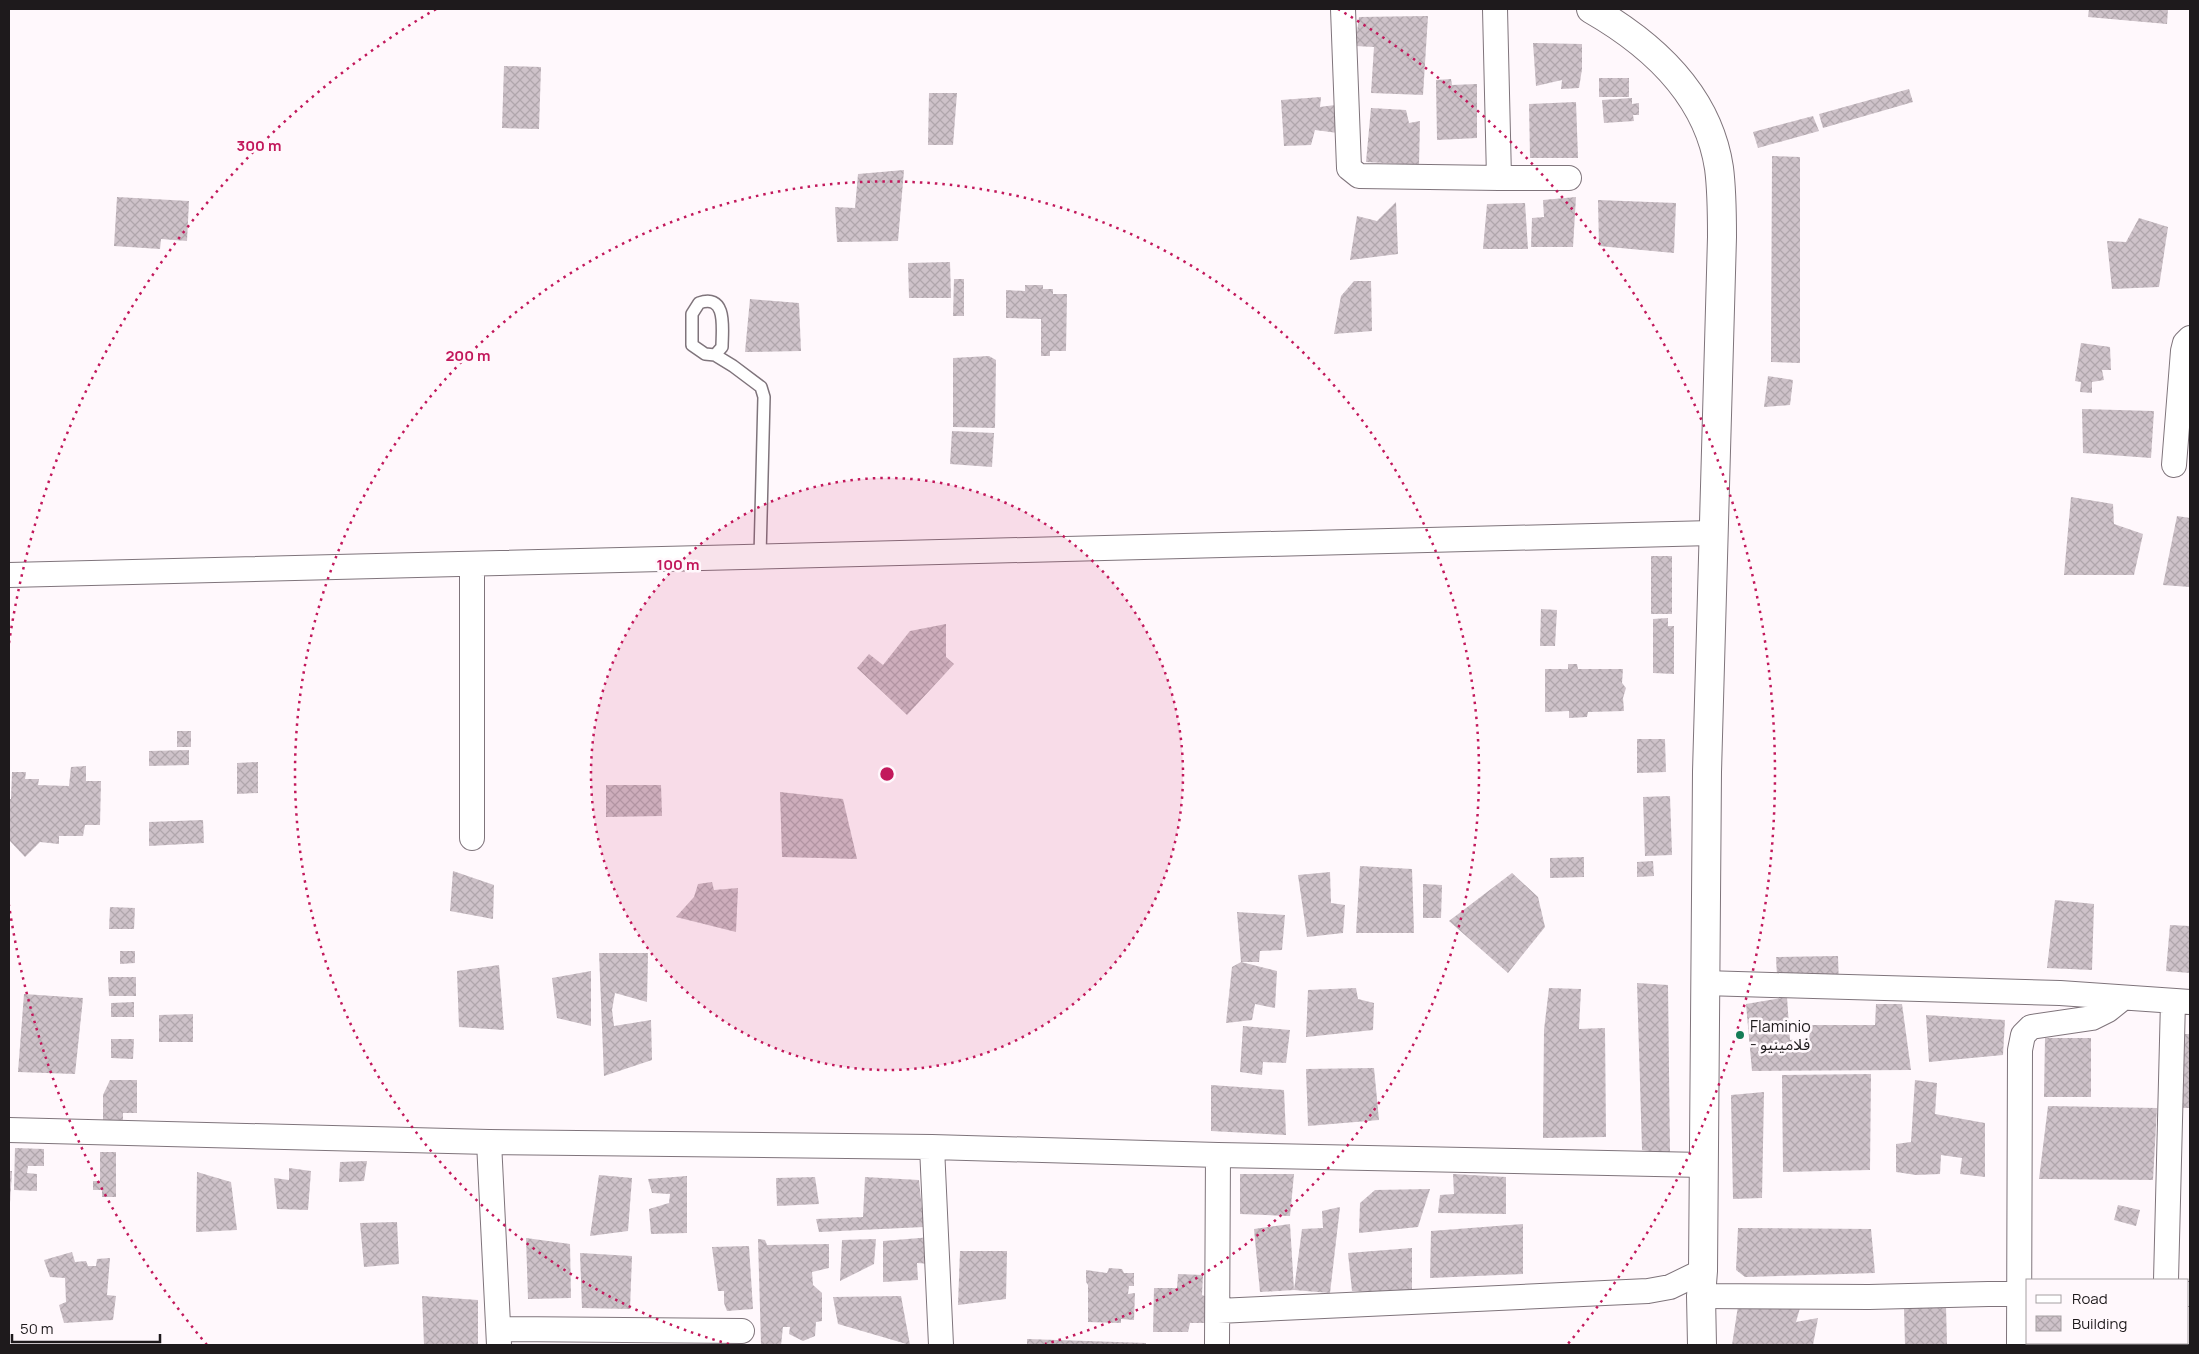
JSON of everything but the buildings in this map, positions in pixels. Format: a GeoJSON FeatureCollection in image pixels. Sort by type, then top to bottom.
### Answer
{"type":"FeatureCollection","features":[{"type":"Feature","properties":{"kind":"street"},"geometry":{"type":"LineString","coordinates":[[1343,9],[1349,168],[1359,176],[1568,178]]}},
{"type":"Feature","properties":{"kind":"street"},"geometry":{"type":"LineString","coordinates":[[1495,9],[1500,178]]}},
{"type":"Feature","properties":{"kind":"street"},"geometry":{"type":"LineString","coordinates":[[1591,9],[1647,46],[1680,80],[1698,108],[1712,141],[1719,166],[1722,201],[1712,533],[1704,983],[1702,1345]]}},
{"type":"Feature","properties":{"kind":"street"},"geometry":{"type":"LineString","coordinates":[[2174,465],[2183,351],[2190,338]]}},
{"type":"Feature","properties":{"kind":"street"},"geometry":{"type":"LineString","coordinates":[[9,575],[1712,533]]}},
{"type":"Feature","properties":{"kind":"street"},"geometry":{"type":"LineString","coordinates":[[472,564],[472,838]]}},
{"type":"Feature","properties":{"kind":"street"},"geometry":{"type":"LineString","coordinates":[[1704,983],[2060,993],[2181,1001],[2166,1279]]}},
{"type":"Feature","properties":{"kind":"street"},"geometry":{"type":"LineString","coordinates":[[2019,1345],[2024,1293],[2020,1050],[2023,1035],[2031,1027],[2092,1018],[2108,1010],[2123,998]]}},
{"type":"Feature","properties":{"kind":"street"},"geometry":{"type":"LineString","coordinates":[[9,1130],[489,1142],[932,1147],[1703,1165]]}},
{"type":"Feature","properties":{"kind":"street"},"geometry":{"type":"LineString","coordinates":[[489,1142],[499,1337],[742,1331]]}},
{"type":"Feature","properties":{"kind":"street"},"geometry":{"type":"LineString","coordinates":[[932,1147],[941,1345]]}},
{"type":"Feature","properties":{"kind":"street"},"geometry":{"type":"LineString","coordinates":[[1217,1345],[1218,1155]]}},
{"type":"Feature","properties":{"kind":"street"},"geometry":{"type":"LineString","coordinates":[[1218,1311],[1648,1291],[1702,1284],[1869,1297],[2024,1293]]}},
{"type":"Feature","properties":{"kind":"lane"},"geometry":{"type":"LineString","coordinates":[[715,355],[722,347],[721,310],[715,303],[705,300],[699,302],[692,314],[692,345],[704,354],[715,355],[733,366],[761,387],[764,397],[760,556]]}},
{"type":"Feature","properties":{"kind":"place","name":"Flaminio - فلامينيو"},"geometry":{"type":"Point","coordinates":[1740,1035]}}]}
